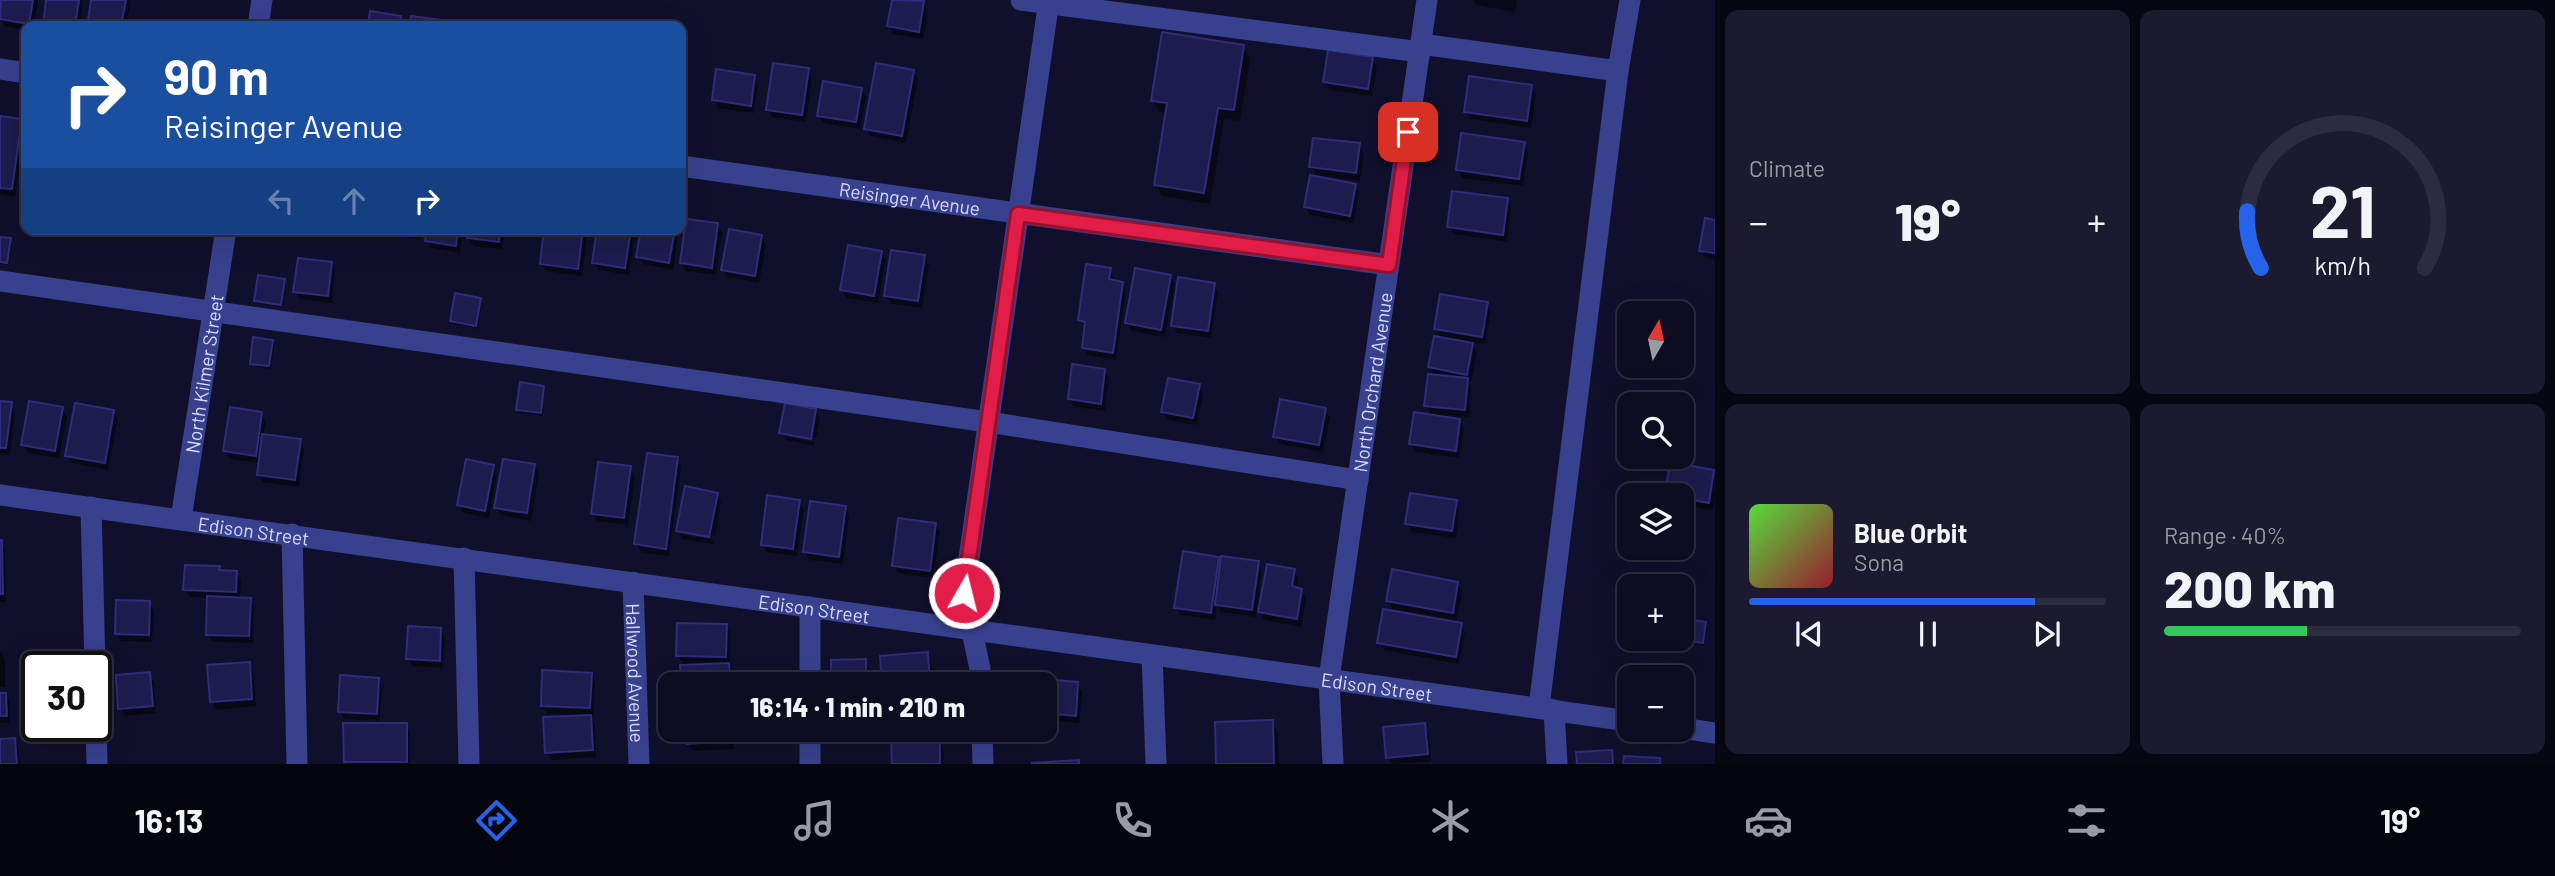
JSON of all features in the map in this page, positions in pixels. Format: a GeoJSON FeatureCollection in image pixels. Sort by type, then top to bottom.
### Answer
{"type":"FeatureCollection","features":[{"type":"Feature","properties":{"kind":"street"},"geometry":{"type":"LineString","coordinates":[[259,21],[262,0]]}},
{"type":"Feature","properties":{"kind":"street"},"geometry":{"type":"LineString","coordinates":[[1021,0],[1618,71]]}},
{"type":"Feature","properties":{"kind":"street","name":"North Orchard Avenue"},"geometry":{"type":"LineString","coordinates":[[1333,764],[1329,679],[1427,0]]}},
{"type":"Feature","properties":{"kind":"street"},"geometry":{"type":"LineString","coordinates":[[1557,764],[1554,710],[1539,707],[1618,71],[1630,0]]}},
{"type":"Feature","properties":{"kind":"street"},"geometry":{"type":"LineString","coordinates":[[980,672],[964,593],[1049,2]]}},
{"type":"Feature","properties":{"kind":"street"},"geometry":{"type":"LineString","coordinates":[[0,69],[21,71]]}},
{"type":"Feature","properties":{"kind":"street","name":"Reisinger Avenue"},"geometry":{"type":"LineString","coordinates":[[686,167],[1389,265]]}},
{"type":"Feature","properties":{"kind":"street","name":"North Kilmer Street"},"geometry":{"type":"LineString","coordinates":[[181,519],[225,235]]}},
{"type":"Feature","properties":{"kind":"street"},"geometry":{"type":"LineString","coordinates":[[0,281],[988,422],[1358,480]]}},
{"type":"Feature","properties":{"kind":"street","name":"Edison Street"},"geometry":{"type":"LineString","coordinates":[[0,495],[1617,719]]}},
{"type":"Feature","properties":{"kind":"street"},"geometry":{"type":"LineString","coordinates":[[91,507],[95,651]]}},
{"type":"Feature","properties":{"kind":"street"},"geometry":{"type":"LineString","coordinates":[[292,534],[297,764]]}},
{"type":"Feature","properties":{"kind":"street"},"geometry":{"type":"LineString","coordinates":[[464,558],[469,764]]}},
{"type":"Feature","properties":{"kind":"street","name":"Hallwood Avenue"},"geometry":{"type":"LineString","coordinates":[[633,582],[639,764]]}},
{"type":"Feature","properties":{"kind":"street"},"geometry":{"type":"LineString","coordinates":[[810,607],[810,672]]}},
{"type":"Feature","properties":{"kind":"street"},"geometry":{"type":"LineString","coordinates":[[1152,654],[1156,764]]}},
{"type":"Feature","properties":{"kind":"street"},"geometry":{"type":"LineString","coordinates":[[1694,730],[1715,733]]}},
{"type":"Feature","properties":{"kind":"street"},"geometry":{"type":"LineString","coordinates":[[96,742],[97,764]]}},
{"type":"Feature","properties":{"kind":"street"},"geometry":{"type":"LineString","coordinates":[[810,742],[810,764]]}},
{"type":"Feature","properties":{"kind":"street"},"geometry":{"type":"LineString","coordinates":[[983,742],[984,764]]}},
{"type":"Feature","properties":{"kind":"building"},"geometry":{"type":"Polygon","coordinates":[[[1,0],[33,0],[30,21],[21,23],[0,19],[1,0]]]}},
{"type":"Feature","properties":{"kind":"building"},"geometry":{"type":"Polygon","coordinates":[[[46,0],[79,0],[76,21],[44,21],[46,0]]]}},
{"type":"Feature","properties":{"kind":"building"},"geometry":{"type":"Polygon","coordinates":[[[91,0],[126,0],[122,21],[88,21],[91,0]]]}},
{"type":"Feature","properties":{"kind":"building"},"geometry":{"type":"Polygon","coordinates":[[[892,0],[924,1],[919,32],[887,26],[892,0]]]}},
{"type":"Feature","properties":{"kind":"building"},"geometry":{"type":"Polygon","coordinates":[[[370,11],[401,16],[400,21],[369,21],[370,11]]]}},
{"type":"Feature","properties":{"kind":"building"},"geometry":{"type":"Polygon","coordinates":[[[411,16],[442,20],[442,21],[410,21],[411,16]]]}},
{"type":"Feature","properties":{"kind":"building"},"geometry":{"type":"Polygon","coordinates":[[[1162,32],[1244,45],[1234,110],[1218,108],[1204,193],[1154,185],[1167,103],[1151,101],[1162,32]]]}},
{"type":"Feature","properties":{"kind":"building"},"geometry":{"type":"Polygon","coordinates":[[[1328,50],[1373,57],[1368,89],[1323,82],[1328,50]]]}},
{"type":"Feature","properties":{"kind":"building"},"geometry":{"type":"Polygon","coordinates":[[[773,63],[809,68],[802,115],[766,110],[773,63]]]}},
{"type":"Feature","properties":{"kind":"building"},"geometry":{"type":"Polygon","coordinates":[[[876,63],[914,70],[902,136],[864,129],[876,63]]]}},
{"type":"Feature","properties":{"kind":"building"},"geometry":{"type":"Polygon","coordinates":[[[716,69],[755,75],[751,106],[712,100],[716,69]]]}},
{"type":"Feature","properties":{"kind":"building"},"geometry":{"type":"Polygon","coordinates":[[[1469,76],[1532,85],[1527,121],[1464,112],[1469,76]]]}},
{"type":"Feature","properties":{"kind":"building"},"geometry":{"type":"Polygon","coordinates":[[[823,81],[862,88],[856,122],[817,116],[823,81]]]}},
{"type":"Feature","properties":{"kind":"building"},"geometry":{"type":"Polygon","coordinates":[[[0,116],[21,119],[12,189],[0,188],[0,116]]]}},
{"type":"Feature","properties":{"kind":"building"},"geometry":{"type":"Polygon","coordinates":[[[1461,133],[1525,142],[1519,179],[1456,170],[1461,133]]]}},
{"type":"Feature","properties":{"kind":"building"},"geometry":{"type":"Polygon","coordinates":[[[1313,138],[1360,143],[1356,173],[1309,167],[1313,138]]]}},
{"type":"Feature","properties":{"kind":"building"},"geometry":{"type":"Polygon","coordinates":[[[1310,175],[1356,184],[1350,216],[1304,207],[1310,175]]]}},
{"type":"Feature","properties":{"kind":"building"},"geometry":{"type":"Polygon","coordinates":[[[1452,191],[1508,198],[1503,235],[1447,227],[1452,191]]]}},
{"type":"Feature","properties":{"kind":"building"},"geometry":{"type":"Polygon","coordinates":[[[1705,218],[1715,220],[1715,253],[1699,251],[1705,218]]]}},
{"type":"Feature","properties":{"kind":"building"},"geometry":{"type":"Polygon","coordinates":[[[686,219],[718,223],[712,268],[680,263],[684,235],[686,235],[686,219]]]}},
{"type":"Feature","properties":{"kind":"building"},"geometry":{"type":"Polygon","coordinates":[[[729,229],[762,235],[755,276],[721,270],[729,229]]]}},
{"type":"Feature","properties":{"kind":"building"},"geometry":{"type":"Polygon","coordinates":[[[426,235],[457,235],[456,246],[425,241],[426,235]]]}},
{"type":"Feature","properties":{"kind":"building"},"geometry":{"type":"Polygon","coordinates":[[[467,235],[500,235],[499,242],[467,238],[467,235]]]}},
{"type":"Feature","properties":{"kind":"building"},"geometry":{"type":"Polygon","coordinates":[[[543,235],[582,235],[578,269],[540,264],[543,235]]]}},
{"type":"Feature","properties":{"kind":"building"},"geometry":{"type":"Polygon","coordinates":[[[596,235],[630,235],[625,268],[592,263],[596,235]]]}},
{"type":"Feature","properties":{"kind":"building"},"geometry":{"type":"Polygon","coordinates":[[[640,235],[674,235],[669,263],[636,257],[640,235]]]}},
{"type":"Feature","properties":{"kind":"building"},"geometry":{"type":"Polygon","coordinates":[[[0,237],[11,238],[7,263],[0,262],[0,237]]]}},
{"type":"Feature","properties":{"kind":"building"},"geometry":{"type":"Polygon","coordinates":[[[848,245],[882,251],[874,296],[840,290],[848,245]]]}},
{"type":"Feature","properties":{"kind":"building"},"geometry":{"type":"Polygon","coordinates":[[[891,250],[925,255],[918,301],[884,296],[891,250]]]}},
{"type":"Feature","properties":{"kind":"building"},"geometry":{"type":"Polygon","coordinates":[[[298,258],[332,262],[328,296],[293,292],[298,258]]]}},
{"type":"Feature","properties":{"kind":"building"},"geometry":{"type":"Polygon","coordinates":[[[1086,264],[1111,268],[1109,279],[1123,282],[1113,353],[1082,348],[1085,322],[1078,320],[1086,264]]]}},
{"type":"Feature","properties":{"kind":"building"},"geometry":{"type":"Polygon","coordinates":[[[1135,268],[1171,275],[1161,330],[1125,323],[1135,268]]]}},
{"type":"Feature","properties":{"kind":"building"},"geometry":{"type":"Polygon","coordinates":[[[258,275],[285,279],[281,305],[254,301],[258,275]]]}},
{"type":"Feature","properties":{"kind":"building"},"geometry":{"type":"Polygon","coordinates":[[[1178,277],[1215,283],[1208,331],[1171,326],[1178,277]]]}},
{"type":"Feature","properties":{"kind":"building"},"geometry":{"type":"Polygon","coordinates":[[[455,293],[481,298],[476,326],[450,321],[455,293]]]}},
{"type":"Feature","properties":{"kind":"building"},"geometry":{"type":"Polygon","coordinates":[[[1440,294],[1488,302],[1482,337],[1434,329],[1440,294]]]}},
{"type":"Feature","properties":{"kind":"building"},"geometry":{"type":"Polygon","coordinates":[[[1434,336],[1473,343],[1467,375],[1428,367],[1434,336]]]}},
{"type":"Feature","properties":{"kind":"building"},"geometry":{"type":"Polygon","coordinates":[[[253,337],[273,340],[269,366],[250,364],[253,337]]]}},
{"type":"Feature","properties":{"kind":"building"},"geometry":{"type":"Polygon","coordinates":[[[1072,364],[1105,369],[1101,404],[1068,399],[1072,364]]]}},
{"type":"Feature","properties":{"kind":"building"},"geometry":{"type":"Polygon","coordinates":[[[1428,374],[1468,378],[1465,410],[1424,406],[1428,374]]]}},
{"type":"Feature","properties":{"kind":"building"},"geometry":{"type":"Polygon","coordinates":[[[1168,378],[1200,384],[1193,418],[1161,412],[1168,378]]]}},
{"type":"Feature","properties":{"kind":"building"},"geometry":{"type":"Polygon","coordinates":[[[520,382],[544,386],[541,413],[516,410],[520,382]]]}},
{"type":"Feature","properties":{"kind":"building"},"geometry":{"type":"Polygon","coordinates":[[[1280,399],[1326,408],[1319,445],[1273,437],[1280,399]]]}},
{"type":"Feature","properties":{"kind":"building"},"geometry":{"type":"Polygon","coordinates":[[[0,401],[12,402],[6,448],[0,448],[0,401]]]}},
{"type":"Feature","properties":{"kind":"building"},"geometry":{"type":"Polygon","coordinates":[[[29,401],[63,407],[55,451],[21,445],[29,401]]]}},
{"type":"Feature","properties":{"kind":"building"},"geometry":{"type":"Polygon","coordinates":[[[75,403],[114,410],[105,463],[65,456],[75,403]]]}},
{"type":"Feature","properties":{"kind":"building"},"geometry":{"type":"Polygon","coordinates":[[[785,403],[816,409],[811,439],[779,433],[785,403]]]}},
{"type":"Feature","properties":{"kind":"building"},"geometry":{"type":"Polygon","coordinates":[[[230,407],[262,412],[256,456],[223,451],[230,407]]]}},
{"type":"Feature","properties":{"kind":"building"},"geometry":{"type":"Polygon","coordinates":[[[1414,412],[1460,419],[1456,451],[1409,444],[1414,412]]]}},
{"type":"Feature","properties":{"kind":"building"},"geometry":{"type":"Polygon","coordinates":[[[262,434],[301,439],[295,480],[257,475],[262,434]]]}},
{"type":"Feature","properties":{"kind":"building"},"geometry":{"type":"Polygon","coordinates":[[[647,453],[678,457],[666,549],[634,544],[647,453]]]}},
{"type":"Feature","properties":{"kind":"building"},"geometry":{"type":"Polygon","coordinates":[[[466,459],[494,465],[485,511],[457,505],[466,459]]]}},
{"type":"Feature","properties":{"kind":"building"},"geometry":{"type":"Polygon","coordinates":[[[503,459],[535,464],[527,513],[494,508],[503,459]]]}},
{"type":"Feature","properties":{"kind":"building"},"geometry":{"type":"Polygon","coordinates":[[[598,462],[631,466],[624,518],[591,514],[598,462]]]}},
{"type":"Feature","properties":{"kind":"building"},"geometry":{"type":"Polygon","coordinates":[[[1694,466],[1714,470],[1709,503],[1694,500],[1694,483],[1667,483],[1669,469],[1694,469],[1694,466]]]}},
{"type":"Feature","properties":{"kind":"building"},"geometry":{"type":"Polygon","coordinates":[[[685,486],[718,493],[709,537],[676,531],[685,486]]]}},
{"type":"Feature","properties":{"kind":"building"},"geometry":{"type":"Polygon","coordinates":[[[1410,493],[1457,500],[1452,531],[1405,524],[1410,493]]]}},
{"type":"Feature","properties":{"kind":"building"},"geometry":{"type":"Polygon","coordinates":[[[767,495],[800,500],[793,549],[761,545],[767,495]]]}},
{"type":"Feature","properties":{"kind":"building"},"geometry":{"type":"Polygon","coordinates":[[[810,501],[846,506],[839,557],[803,552],[810,501]]]}},
{"type":"Feature","properties":{"kind":"building"},"geometry":{"type":"Polygon","coordinates":[[[898,518],[936,523],[930,571],[892,566],[898,518]]]}},
{"type":"Feature","properties":{"kind":"building"},"geometry":{"type":"Polygon","coordinates":[[[2,540],[3,594],[0,594],[2,540]]]}},
{"type":"Feature","properties":{"kind":"building"},"geometry":{"type":"Polygon","coordinates":[[[1183,551],[1219,557],[1211,613],[1174,608],[1183,551]]]}},
{"type":"Feature","properties":{"kind":"building"},"geometry":{"type":"Polygon","coordinates":[[[1221,556],[1259,561],[1252,610],[1215,605],[1221,556]]]}},
{"type":"Feature","properties":{"kind":"building"},"geometry":{"type":"Polygon","coordinates":[[[1267,564],[1295,569],[1292,586],[1302,589],[1297,619],[1258,612],[1267,564]]]}},
{"type":"Feature","properties":{"kind":"building"},"geometry":{"type":"Polygon","coordinates":[[[185,565],[220,566],[219,570],[237,571],[236,592],[183,590],[185,565]]]}},
{"type":"Feature","properties":{"kind":"building"},"geometry":{"type":"Polygon","coordinates":[[[1392,569],[1458,582],[1453,613],[1386,601],[1392,569]]]}},
{"type":"Feature","properties":{"kind":"building"},"geometry":{"type":"Polygon","coordinates":[[[207,596],[251,598],[249,636],[206,635],[207,596]]]}},
{"type":"Feature","properties":{"kind":"building"},"geometry":{"type":"Polygon","coordinates":[[[116,600],[150,601],[149,635],[115,634],[116,600]]]}},
{"type":"Feature","properties":{"kind":"building"},"geometry":{"type":"Polygon","coordinates":[[[1383,609],[1462,623],[1456,657],[1377,643],[1383,609]]]}},
{"type":"Feature","properties":{"kind":"building"},"geometry":{"type":"Polygon","coordinates":[[[1694,620],[1706,622],[1703,643],[1694,642],[1694,620]]]}},
{"type":"Feature","properties":{"kind":"building"},"geometry":{"type":"Polygon","coordinates":[[[677,623],[727,624],[726,657],[676,656],[677,623]]]}},
{"type":"Feature","properties":{"kind":"building"},"geometry":{"type":"Polygon","coordinates":[[[408,626],[441,628],[440,661],[406,659],[408,626]]]}},
{"type":"Feature","properties":{"kind":"building"},"geometry":{"type":"Polygon","coordinates":[[[928,652],[929,672],[881,672],[880,656],[928,652]]]}},
{"type":"Feature","properties":{"kind":"building"},"geometry":{"type":"Polygon","coordinates":[[[866,659],[866,672],[831,672],[831,660],[866,659]]]}},
{"type":"Feature","properties":{"kind":"building"},"geometry":{"type":"Polygon","coordinates":[[[250,662],[252,699],[210,702],[207,665],[250,662]]]}},
{"type":"Feature","properties":{"kind":"building"},"geometry":{"type":"Polygon","coordinates":[[[729,663],[729,672],[680,672],[680,665],[729,663]]]}},
{"type":"Feature","properties":{"kind":"building"},"geometry":{"type":"Polygon","coordinates":[[[542,670],[592,673],[590,708],[541,706],[542,670]]]}},
{"type":"Feature","properties":{"kind":"building"},"geometry":{"type":"Polygon","coordinates":[[[150,672],[153,706],[118,709],[116,675],[150,672]]]}},
{"type":"Feature","properties":{"kind":"building"},"geometry":{"type":"Polygon","coordinates":[[[340,675],[379,678],[377,714],[338,712],[340,675]]]}},
{"type":"Feature","properties":{"kind":"building"},"geometry":{"type":"Polygon","coordinates":[[[1057,680],[1078,682],[1076,716],[1057,714],[1057,680]]]}},
{"type":"Feature","properties":{"kind":"building"},"geometry":{"type":"Polygon","coordinates":[[[0,693],[6,693],[7,716],[0,716],[0,693]]]}},
{"type":"Feature","properties":{"kind":"building"},"geometry":{"type":"Polygon","coordinates":[[[591,715],[593,750],[545,753],[543,717],[591,715]]]}},
{"type":"Feature","properties":{"kind":"building"},"geometry":{"type":"Polygon","coordinates":[[[1273,720],[1274,764],[1216,764],[1215,722],[1273,720]]]}},
{"type":"Feature","properties":{"kind":"building"},"geometry":{"type":"Polygon","coordinates":[[[343,723],[407,723],[407,762],[344,762],[343,723]]]}},
{"type":"Feature","properties":{"kind":"building"},"geometry":{"type":"Polygon","coordinates":[[[1425,723],[1428,754],[1386,758],[1383,727],[1425,723]]]}},
{"type":"Feature","properties":{"kind":"building"},"geometry":{"type":"Polygon","coordinates":[[[15,738],[17,764],[0,764],[0,739],[15,738]]]}},
{"type":"Feature","properties":{"kind":"building"},"geometry":{"type":"Polygon","coordinates":[[[891,742],[940,742],[940,764],[892,764],[891,742]]]}},
{"type":"Feature","properties":{"kind":"building"},"geometry":{"type":"Polygon","coordinates":[[[1612,750],[1613,764],[1577,764],[1576,752],[1612,750]]]}},
{"type":"Feature","properties":{"kind":"building"},"geometry":{"type":"Polygon","coordinates":[[[1624,756],[1660,758],[1660,764],[1623,764],[1624,756]]]}},
{"type":"Feature","properties":{"kind":"building"},"geometry":{"type":"Polygon","coordinates":[[[1079,760],[1079,764],[1032,764],[1032,763],[1079,760]]]}},
{"type":"Feature","properties":{"kind":"route"},"geometry":{"type":"LineString","coordinates":[[964,593],[1018,214],[1389,265],[1408,132]]}}]}
